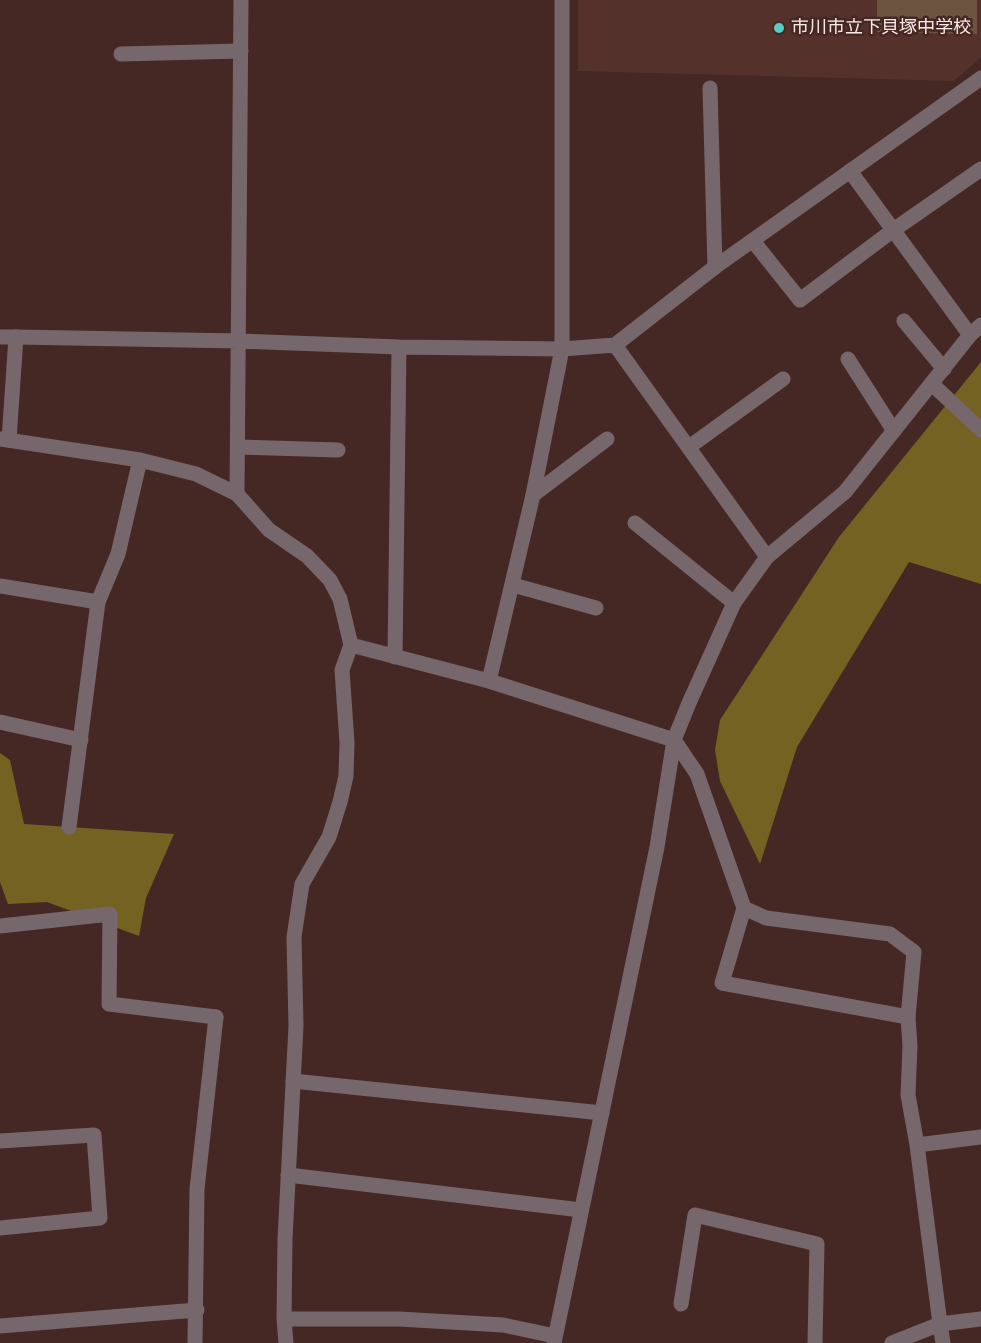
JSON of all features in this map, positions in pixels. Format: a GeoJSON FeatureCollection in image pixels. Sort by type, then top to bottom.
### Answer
{"type":"FeatureCollection","features":[{"type":"Feature","properties":{"kind":"street"},"geometry":{"type":"LineString","coordinates":[[237,494],[241,0]]}},
{"type":"Feature","properties":{"kind":"street"},"geometry":{"type":"LineString","coordinates":[[489,681],[533,495],[562,349],[562,0]]}},
{"type":"Feature","properties":{"kind":"street"},"geometry":{"type":"LineString","coordinates":[[121,54],[241,51]]}},
{"type":"Feature","properties":{"kind":"street"},"geometry":{"type":"LineString","coordinates":[[0,337],[239,341],[399,347],[562,349],[615,345],[716,267],[981,78]]}},
{"type":"Feature","properties":{"kind":"street"},"geometry":{"type":"LineString","coordinates":[[710,88],[716,267]]}},
{"type":"Feature","properties":{"kind":"street"},"geometry":{"type":"LineString","coordinates":[[753,241],[800,300],[892,231],[981,169]]}},
{"type":"Feature","properties":{"kind":"street"},"geometry":{"type":"LineString","coordinates":[[284,1319],[399,1319],[492,1325],[554,1340],[657,847],[675,740],[689,703],[734,603],[767,557],[845,492],[976,330],[892,231],[850,171]]}},
{"type":"Feature","properties":{"kind":"street"},"geometry":{"type":"LineString","coordinates":[[904,321],[944,369]]}},
{"type":"Feature","properties":{"kind":"street"},"geometry":{"type":"LineString","coordinates":[[16,338],[4,440],[140,460],[196,474],[237,494],[269,530],[307,555],[330,580],[340,599],[351,645],[342,670],[346,776],[329,837],[302,884],[294,937],[296,1026],[288,1175],[285,1343]]}},
{"type":"Feature","properties":{"kind":"street"},"geometry":{"type":"LineString","coordinates":[[615,345],[767,557]]}},
{"type":"Feature","properties":{"kind":"street"},"geometry":{"type":"LineString","coordinates":[[395,657],[399,347]]}},
{"type":"Feature","properties":{"kind":"street"},"geometry":{"type":"LineString","coordinates":[[848,359],[894,431]]}},
{"type":"Feature","properties":{"kind":"street"},"geometry":{"type":"LineString","coordinates":[[689,447],[783,379]]}},
{"type":"Feature","properties":{"kind":"street"},"geometry":{"type":"LineString","coordinates":[[932,384],[981,430]]}},
{"type":"Feature","properties":{"kind":"street"},"geometry":{"type":"LineString","coordinates":[[533,495],[607,439]]}},
{"type":"Feature","properties":{"kind":"street"},"geometry":{"type":"LineString","coordinates":[[238,447],[338,450]]}},
{"type":"Feature","properties":{"kind":"street"},"geometry":{"type":"LineString","coordinates":[[69,827],[98,602],[117,554],[140,460]]}},
{"type":"Feature","properties":{"kind":"street"},"geometry":{"type":"LineString","coordinates":[[635,523],[734,603]]}},
{"type":"Feature","properties":{"kind":"street"},"geometry":{"type":"LineString","coordinates":[[513,585],[596,608]]}},
{"type":"Feature","properties":{"kind":"street"},"geometry":{"type":"LineString","coordinates":[[0,586],[98,602]]}},
{"type":"Feature","properties":{"kind":"street"},"geometry":{"type":"LineString","coordinates":[[351,645],[489,681],[675,740],[698,774],[744,908],[722,983],[908,1017]]}},
{"type":"Feature","properties":{"kind":"street"},"geometry":{"type":"LineString","coordinates":[[0,722],[81,740]]}},
{"type":"Feature","properties":{"kind":"street"},"geometry":{"type":"LineString","coordinates":[[744,908],[766,918],[890,934],[914,952],[908,1017],[909,1095],[943,1343]]}},
{"type":"Feature","properties":{"kind":"street"},"geometry":{"type":"LineString","coordinates":[[0,926],[110,914],[109,1004],[216,1017],[202,1153],[196,1189],[195,1343]]}},
{"type":"Feature","properties":{"kind":"street"},"geometry":{"type":"LineString","coordinates":[[293,1081],[602,1113]]}},
{"type":"Feature","properties":{"kind":"street"},"geometry":{"type":"LineString","coordinates":[[0,1141],[94,1135],[100,1218],[0,1228]]}},
{"type":"Feature","properties":{"kind":"street"},"geometry":{"type":"LineString","coordinates":[[917,1144],[981,1137]]}},
{"type":"Feature","properties":{"kind":"street"},"geometry":{"type":"LineString","coordinates":[[288,1175],[581,1210]]}},
{"type":"Feature","properties":{"kind":"street"},"geometry":{"type":"LineString","coordinates":[[681,1304],[695,1215],[817,1244],[815,1343]]}},
{"type":"Feature","properties":{"kind":"street"},"geometry":{"type":"LineString","coordinates":[[0,1326],[197,1310]]}},
{"type":"Feature","properties":{"kind":"street"},"geometry":{"type":"LineString","coordinates":[[892,1343],[940,1324],[981,1319]]}},
{"type":"Feature","properties":{"kind":"shaded area","name":"市川市立下貝塚中学校"},"geometry":{"type":"Polygon","coordinates":[[[578,0],[981,0],[981,57],[954,81],[578,71],[578,0]]]}},
{"type":"Feature","properties":{"kind":"shaded area"},"geometry":{"type":"Polygon","coordinates":[[[981,362],[981,584],[909,562],[797,747],[760,864],[720,781],[715,750],[720,720],[839,537],[981,362]]]}},
{"type":"Feature","properties":{"kind":"shaded area"},"geometry":{"type":"Polygon","coordinates":[[[0,753],[10,760],[24,824],[174,834],[146,898],[139,936],[47,902],[8,904],[0,882],[0,753]]]}},
{"type":"Feature","properties":{"kind":"building"},"geometry":{"type":"Polygon","coordinates":[[[877,0],[977,0],[977,34],[877,32],[877,0]]]}},
{"type":"Feature","properties":{"kind":"place","name":"市川市立下貝塚中学校"},"geometry":{"type":"Point","coordinates":[779,28]}}]}
